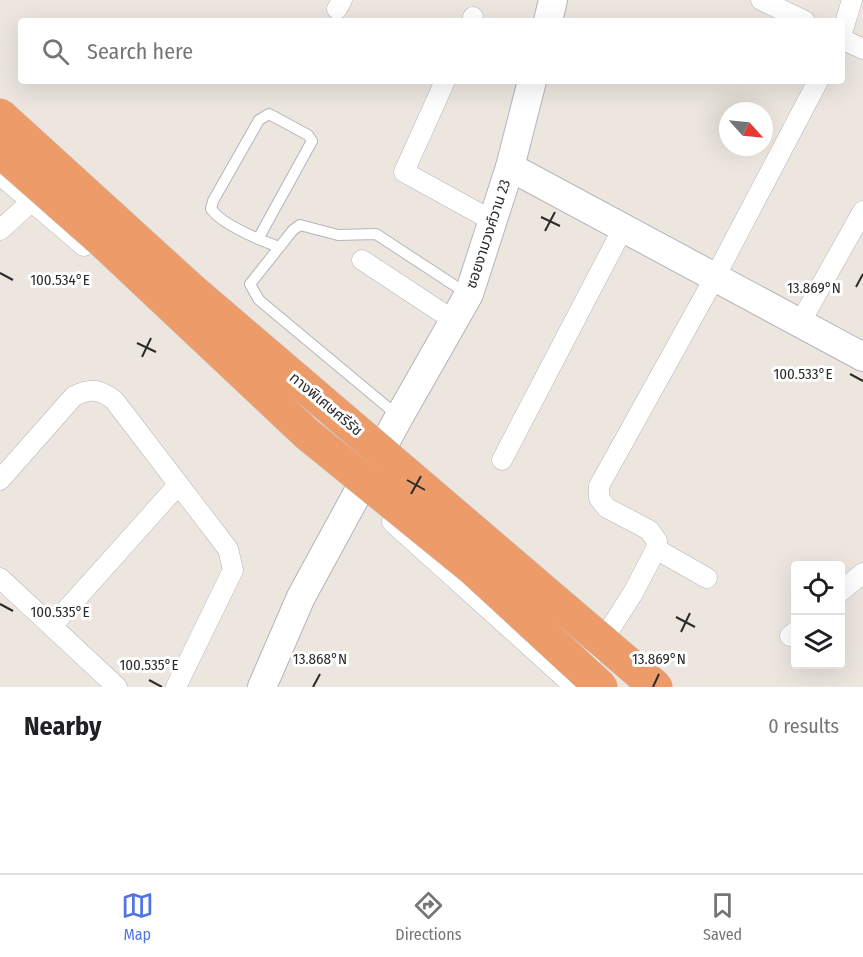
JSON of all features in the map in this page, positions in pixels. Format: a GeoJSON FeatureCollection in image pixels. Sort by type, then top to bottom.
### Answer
{"type":"FeatureCollection","features":[{"type":"Feature","properties":{"kind":"highway","name":"ทางพิเศษศรีรัช"},"geometry":{"type":"LineString","coordinates":[[0,115],[192,290],[656,687]]}},
{"type":"Feature","properties":{"kind":"highway"},"geometry":{"type":"LineString","coordinates":[[0,151],[102,241],[307,434],[473,569],[581,687]]}},
{"type":"Feature","properties":{"kind":"street"},"geometry":{"type":"LineString","coordinates":[[549,18],[553,0]]}},
{"type":"Feature","properties":{"kind":"street"},"geometry":{"type":"LineString","coordinates":[[761,0],[799,18]]}},
{"type":"Feature","properties":{"kind":"street"},"geometry":{"type":"LineString","coordinates":[[845,23],[852,0]]}},
{"type":"Feature","properties":{"kind":"street"},"geometry":{"type":"LineString","coordinates":[[845,40],[863,49]]}},
{"type":"Feature","properties":{"kind":"street"},"geometry":{"type":"LineString","coordinates":[[444,84],[404,172],[493,221]]}},
{"type":"Feature","properties":{"kind":"street"},"geometry":{"type":"LineString","coordinates":[[510,167],[531,84]]}},
{"type":"Feature","properties":{"kind":"street"},"geometry":{"type":"LineString","coordinates":[[0,175],[273,408],[359,492],[581,687],[656,549],[657,541],[649,530],[607,508],[599,498],[599,486],[715,277],[816,84]]}},
{"type":"Feature","properties":{"kind":"street","name":"ซอยงามวงศ์วาน 23"},"geometry":{"type":"LineString","coordinates":[[262,687],[301,597],[469,294],[510,167],[863,357]]}},
{"type":"Feature","properties":{"kind":"street"},"geometry":{"type":"LineString","coordinates":[[0,230],[31,202]]}},
{"type":"Feature","properties":{"kind":"street"},"geometry":{"type":"LineString","coordinates":[[800,323],[863,211]]}},
{"type":"Feature","properties":{"kind":"street"},"geometry":{"type":"LineString","coordinates":[[502,460],[623,228]]}},
{"type":"Feature","properties":{"kind":"street"},"geometry":{"type":"LineString","coordinates":[[362,260],[453,320]]}},
{"type":"Feature","properties":{"kind":"street"},"geometry":{"type":"LineString","coordinates":[[0,480],[74,396],[90,389],[104,392],[114,400],[228,549],[233,570],[176,687]]}},
{"type":"Feature","properties":{"kind":"street"},"geometry":{"type":"LineString","coordinates":[[52,626],[178,485]]}},
{"type":"Feature","properties":{"kind":"street"},"geometry":{"type":"LineString","coordinates":[[656,549],[707,578]]}},
{"type":"Feature","properties":{"kind":"street"},"geometry":{"type":"LineString","coordinates":[[845,588],[863,573]]}},
{"type":"Feature","properties":{"kind":"street"},"geometry":{"type":"LineString","coordinates":[[0,578],[117,687]]}},
{"type":"Feature","properties":{"kind":"lane"},"geometry":{"type":"LineString","coordinates":[[258,239],[312,141],[308,135],[269,114],[259,120],[211,206],[217,215],[258,239],[279,247]]}},
{"type":"Feature","properties":{"kind":"lane"},"geometry":{"type":"LineString","coordinates":[[399,417],[278,313],[259,300],[250,284],[300,225],[338,235],[376,234],[469,294]]}}]}
